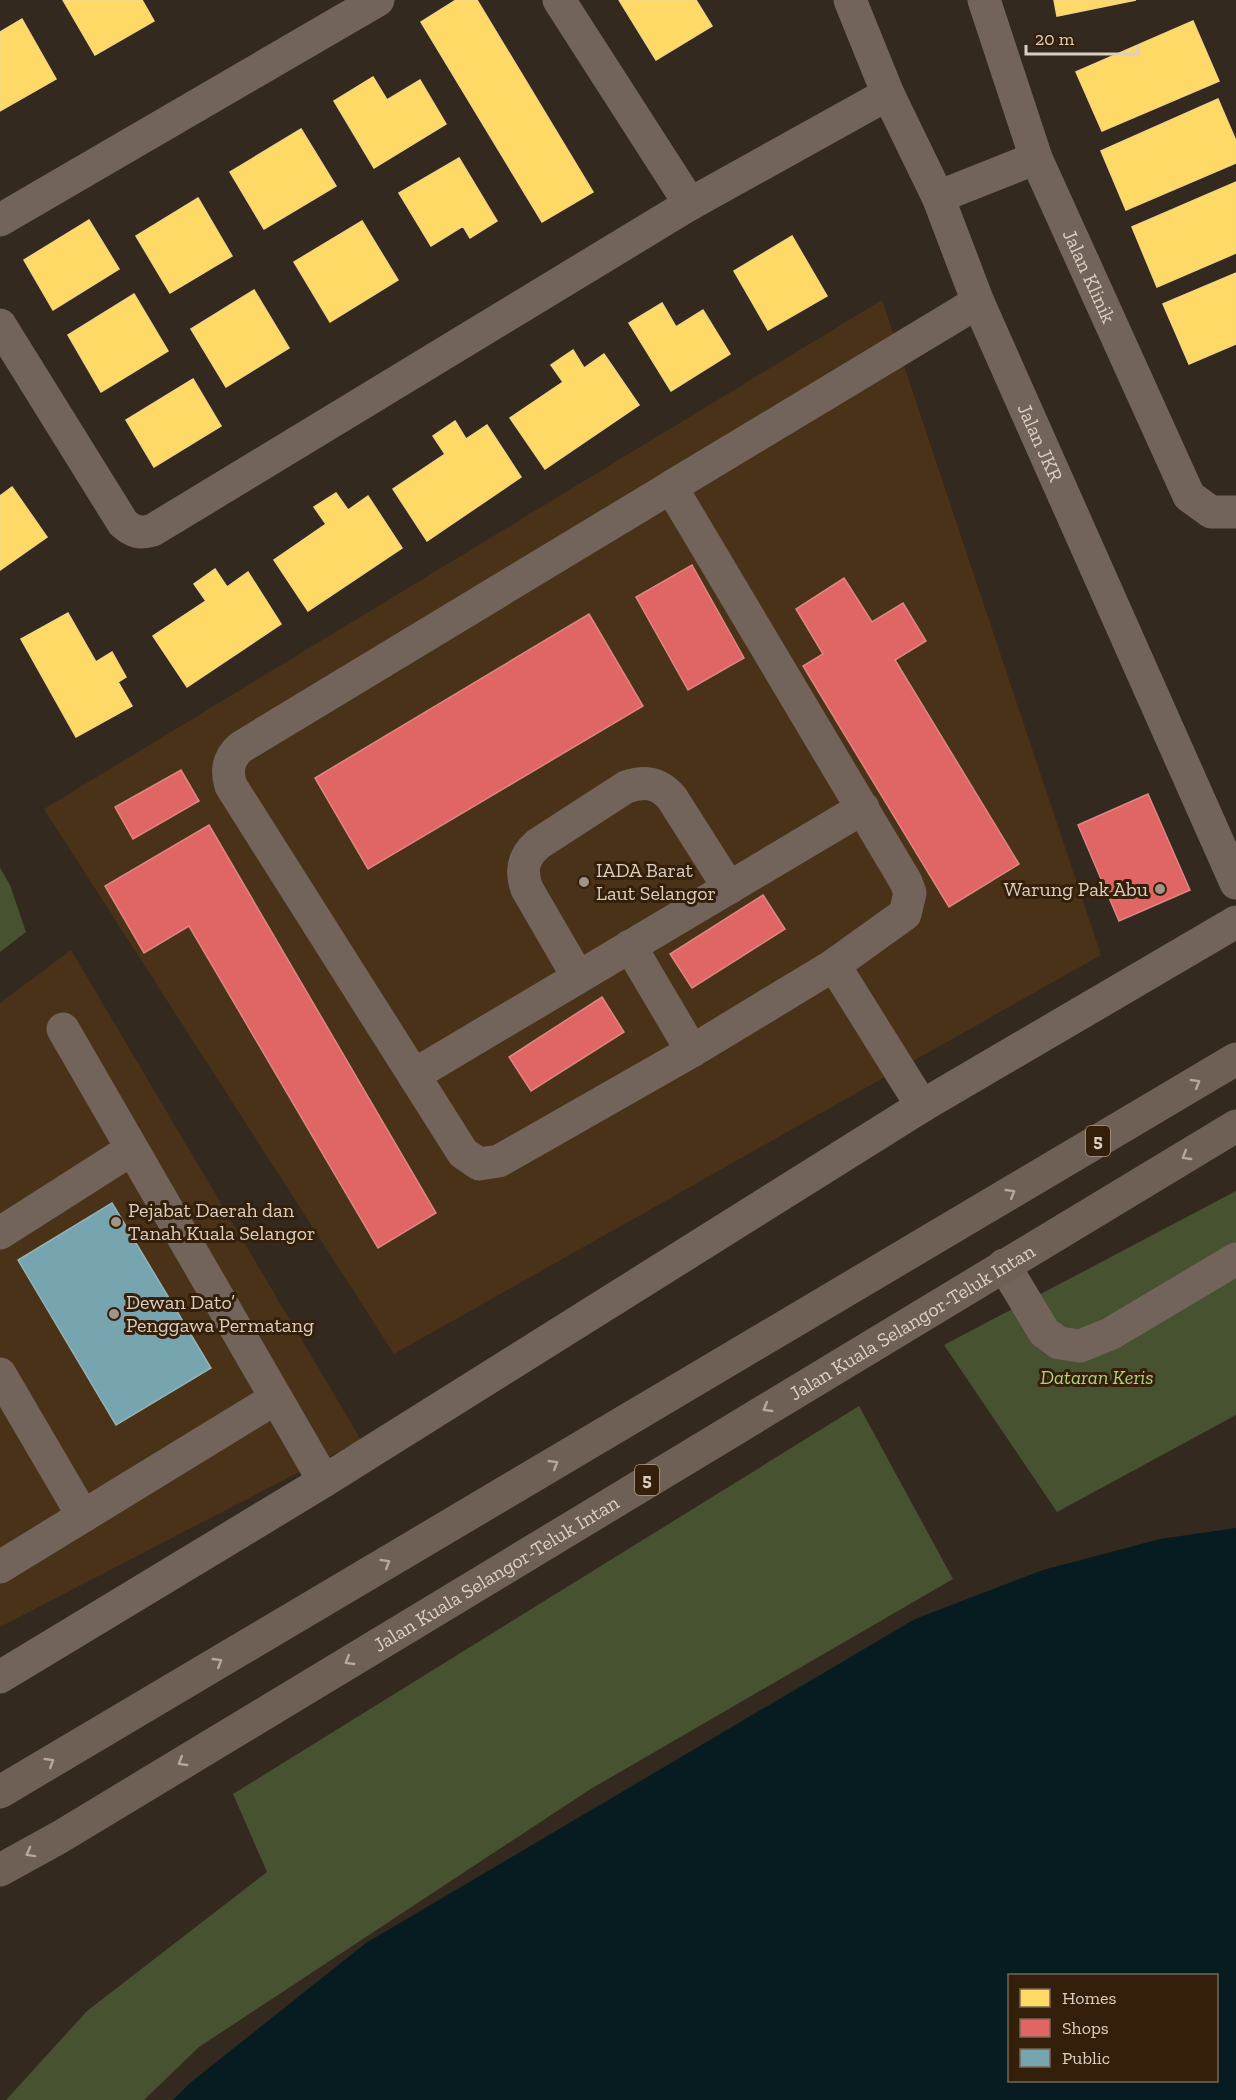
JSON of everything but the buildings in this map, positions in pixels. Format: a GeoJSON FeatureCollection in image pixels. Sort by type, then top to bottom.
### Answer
{"type":"FeatureCollection","features":[{"type":"Feature","properties":{"kind":"highway","name":"5"},"geometry":{"type":"LineString","coordinates":[[0,1792],[1236,1059]]}},
{"type":"Feature","properties":{"kind":"highway","name":"Jalan Kuala Selangor-Teluk Intan"},"geometry":{"type":"LineString","coordinates":[[0,1870],[1236,1126]]}},
{"type":"Feature","properties":{"kind":"street"},"geometry":{"type":"LineString","coordinates":[[0,220],[378,0]]}},
{"type":"Feature","properties":{"kind":"street"},"geometry":{"type":"LineString","coordinates":[[559,0],[690,204]]}},
{"type":"Feature","properties":{"kind":"street","name":"Jalan JKR"},"geometry":{"type":"LineString","coordinates":[[850,0],[888,93],[938,197],[978,302],[1235,878]]}},
{"type":"Feature","properties":{"kind":"street","name":"Jalan Klinik"},"geometry":{"type":"LineString","coordinates":[[984,0],[1036,158],[1189,496],[1211,512],[1236,512]]}},
{"type":"Feature","properties":{"kind":"street"},"geometry":{"type":"LineString","coordinates":[[0,325],[123,523],[131,531],[142,533],[184,511],[690,204],[888,93]]}},
{"type":"Feature","properties":{"kind":"street"},"geometry":{"type":"LineString","coordinates":[[938,197],[1036,158]]}},
{"type":"Feature","properties":{"kind":"street"},"geometry":{"type":"LineString","coordinates":[[671,488],[906,882],[910,893],[909,904],[905,914],[834,964],[692,1051],[489,1164],[470,1160],[463,1153],[231,786],[228,775],[233,754],[671,488],[978,302]]}},
{"type":"Feature","properties":{"kind":"street"},"geometry":{"type":"LineString","coordinates":[[578,977],[526,889],[522,877],[523,864],[528,852],[538,844],[626,787],[638,782],[652,783],[663,788],[672,798],[729,888]]}},
{"type":"Feature","properties":{"kind":"street"},"geometry":{"type":"LineString","coordinates":[[414,1075],[863,808]]}},
{"type":"Feature","properties":{"kind":"street"},"geometry":{"type":"LineString","coordinates":[[0,1677],[324,1481],[922,1106],[1236,922]]}},
{"type":"Feature","properties":{"kind":"street"},"geometry":{"type":"LineString","coordinates":[[630,946],[692,1051]]}},
{"type":"Feature","properties":{"kind":"street"},"geometry":{"type":"LineString","coordinates":[[834,964],[922,1106]]}},
{"type":"Feature","properties":{"kind":"street"},"geometry":{"type":"LineString","coordinates":[[63,1029],[324,1481]]}},
{"type":"Feature","properties":{"kind":"street"},"geometry":{"type":"LineString","coordinates":[[0,1233],[132,1149]]}},
{"type":"Feature","properties":{"kind":"street"},"geometry":{"type":"LineString","coordinates":[[1004,1265],[1044,1332],[1059,1343],[1080,1346],[1110,1334],[1236,1259]]}},
{"type":"Feature","properties":{"kind":"street"},"geometry":{"type":"LineString","coordinates":[[0,1374],[83,1516]]}},
{"type":"Feature","properties":{"kind":"street"},"geometry":{"type":"LineString","coordinates":[[0,1567],[276,1398]]}},
{"type":"Feature","properties":{"kind":"shaded area","name":"IADA Barat Laut Selangor"},"geometry":{"type":"Polygon","coordinates":[[[882,300],[1101,955],[394,1354],[44,809],[882,300]]]}},
{"type":"Feature","properties":{"kind":"shaded area","name":"Pejabat Daerah dan Tanah Kuala Selangor"},"geometry":{"type":"Polygon","coordinates":[[[71,950],[361,1440],[0,1627],[0,1003],[71,950]]]}},
{"type":"Feature","properties":{"kind":"green space"},"geometry":{"type":"Polygon","coordinates":[[[0,868],[10,885],[26,932],[0,952],[0,868]]]}},
{"type":"Feature","properties":{"kind":"green space","name":"Dataran Keris"},"geometry":{"type":"Polygon","coordinates":[[[1236,1191],[1236,1415],[1057,1512],[944,1345],[1236,1191]]]}},
{"type":"Feature","properties":{"kind":"green space"},"geometry":{"type":"Polygon","coordinates":[[[859,1406],[953,1579],[589,1790],[199,2047],[144,2100],[6,2100],[87,2011],[267,1872],[233,1794],[859,1406]]]}},
{"type":"Feature","properties":{"kind":"water"},"geometry":{"type":"Polygon","coordinates":[[[1236,1528],[1236,2100],[173,2100],[190,2083],[366,1943],[915,1619],[1043,1570],[1160,1539],[1236,1528]]]}},
{"type":"Feature","properties":{"kind":"place","name":"IADA Barat Laut Selangor"},"geometry":{"type":"Point","coordinates":[584,882]}},
{"type":"Feature","properties":{"kind":"place","name":"Warung Pak Abu"},"geometry":{"type":"Point","coordinates":[1160,889]}},
{"type":"Feature","properties":{"kind":"place","name":"Pejabat Daerah dan Tanah Kuala Selangor"},"geometry":{"type":"Point","coordinates":[116,1222]}},
{"type":"Feature","properties":{"kind":"place","name":"Dewan Dato’ Penggawa Permatang"},"geometry":{"type":"Point","coordinates":[114,1314]}}]}
